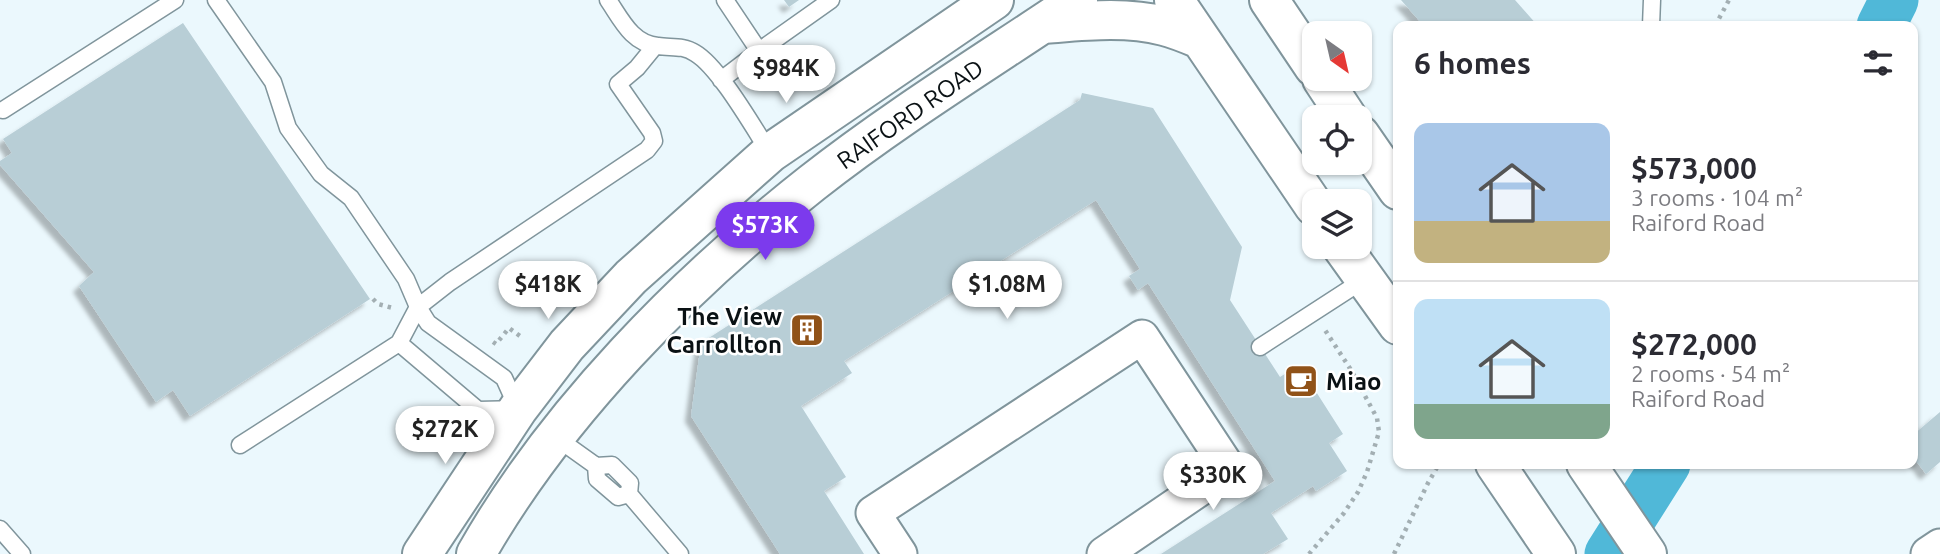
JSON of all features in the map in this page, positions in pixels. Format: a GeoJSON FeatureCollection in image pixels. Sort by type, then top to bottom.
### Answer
{"type":"FeatureCollection","features":[{"type":"Feature","properties":{"kind":"street","name":"RAIFORD ROAD"},"geometry":{"type":"LineString","coordinates":[[422,554],[517,409],[567,345],[631,277],[770,153],[994,0]]}},
{"type":"Feature","properties":{"kind":"street","name":"RAIFORD ROAD"},"geometry":{"type":"LineString","coordinates":[[476,554],[554,436],[679,299],[758,227],[812,183],[870,140],[1078,0]]}},
{"type":"Feature","properties":{"kind":"street"},"geometry":{"type":"LineString","coordinates":[[1174,0],[1302,189]]}},
{"type":"Feature","properties":{"kind":"street"},"geometry":{"type":"LineString","coordinates":[[1269,0],[1302,49]]}},
{"type":"Feature","properties":{"kind":"street"},"geometry":{"type":"LineString","coordinates":[[1042,24],[1104,19],[1164,26],[1200,39]]}},
{"type":"Feature","properties":{"kind":"street"},"geometry":{"type":"LineString","coordinates":[[1372,152],[1393,183]]}},
{"type":"Feature","properties":{"kind":"street"},"geometry":{"type":"LineString","coordinates":[[1351,259],[1393,318]]}},
{"type":"Feature","properties":{"kind":"street"},"geometry":{"type":"LineString","coordinates":[[900,554],[873,513],[1142,337],[1228,469],[1104,554]]}},
{"type":"Feature","properties":{"kind":"street"},"geometry":{"type":"LineString","coordinates":[[517,409],[554,436]]}},
{"type":"Feature","properties":{"kind":"street"},"geometry":{"type":"LineString","coordinates":[[1498,469],[1556,554]]}},
{"type":"Feature","properties":{"kind":"street"},"geometry":{"type":"LineString","coordinates":[[1589,469],[1647,554]]}},
{"type":"Feature","properties":{"kind":"street"},"geometry":{"type":"LineString","coordinates":[[1928,554],[1940,546]]}},
{"type":"Feature","properties":{"kind":"lane"},"geometry":{"type":"LineString","coordinates":[[3,110],[175,0]]}},
{"type":"Feature","properties":{"kind":"lane"},"geometry":{"type":"LineString","coordinates":[[216,0],[273,82],[288,128],[321,174],[351,198],[406,279],[428,323],[504,378],[517,409],[478,410],[399,343]]}},
{"type":"Feature","properties":{"kind":"lane"},"geometry":{"type":"LineString","coordinates":[[608,0],[631,34],[655,46],[678,46],[695,53],[721,80],[770,153]]}},
{"type":"Feature","properties":{"kind":"lane"},"geometry":{"type":"LineString","coordinates":[[724,0],[759,51]]}},
{"type":"Feature","properties":{"kind":"lane"},"geometry":{"type":"LineString","coordinates":[[721,80],[831,0]]}},
{"type":"Feature","properties":{"kind":"lane"},"geometry":{"type":"LineString","coordinates":[[1651,21],[1653,0]]}},
{"type":"Feature","properties":{"kind":"lane"},"geometry":{"type":"LineString","coordinates":[[240,445],[399,343],[418,307],[450,282],[648,150],[654,141],[652,133],[618,85],[655,46]]}},
{"type":"Feature","properties":{"kind":"lane"},"geometry":{"type":"LineString","coordinates":[[1260,347],[1365,279]]}},
{"type":"Feature","properties":{"kind":"lane"},"geometry":{"type":"LineString","coordinates":[[554,436],[596,466],[612,466],[630,483],[629,494],[680,554]]}},
{"type":"Feature","properties":{"kind":"lane"},"geometry":{"type":"LineString","coordinates":[[0,529],[22,554]]}},
{"type":"Feature","properties":{"kind":"path"},"geometry":{"type":"LineString","coordinates":[[1718,21],[1729,0]]}},
{"type":"Feature","properties":{"kind":"path"},"geometry":{"type":"LineString","coordinates":[[373,299],[378,304],[394,308]]}},
{"type":"Feature","properties":{"kind":"path"},"geometry":{"type":"LineString","coordinates":[[488,337],[496,344],[509,328],[520,336]]}},
{"type":"Feature","properties":{"kind":"path"},"geometry":{"type":"LineString","coordinates":[[1309,554],[1358,492],[1379,432],[1377,418],[1325,330]]}},
{"type":"Feature","properties":{"kind":"path"},"geometry":{"type":"LineString","coordinates":[[1394,554],[1436,469]]}},
{"type":"Feature","properties":{"kind":"building"},"geometry":{"type":"Polygon","coordinates":[[[784,0],[799,0],[789,7],[784,0]]]}},
{"type":"Feature","properties":{"kind":"building"},"geometry":{"type":"Polygon","coordinates":[[[1401,0],[1515,0],[1534,21],[1420,21],[1401,0]]]}},
{"type":"Feature","properties":{"kind":"building"},"geometry":{"type":"Polygon","coordinates":[[[183,23],[370,299],[190,416],[173,390],[156,402],[79,286],[94,272],[0,165],[0,161],[12,153],[3,139],[183,23]]]}},
{"type":"Feature","properties":{"kind":"building","name":"The View Carrollton"},"geometry":{"type":"Polygon","coordinates":[[[1082,93],[1153,108],[1242,247],[1230,300],[1280,377],[1299,365],[1343,434],[1329,443],[1347,471],[1316,491],[1313,486],[1271,513],[1288,539],[1263,554],[1161,554],[1275,481],[1148,283],[1138,290],[1129,276],[1140,269],[1096,200],[844,361],[852,373],[801,406],[846,477],[824,491],[864,554],[780,554],[691,416],[701,343],[1080,100],[1082,93]]]}},
{"type":"Feature","properties":{"kind":"building"},"geometry":{"type":"Polygon","coordinates":[[[1940,412],[1940,462],[1926,474],[1918,464],[1918,431],[1940,412]]]}},
{"type":"Feature","properties":{"kind":"waterway"},"geometry":{"type":"LineString","coordinates":[[1884,21],[1894,0]]}},
{"type":"Feature","properties":{"kind":"waterway"},"geometry":{"type":"LineString","coordinates":[[1609,554],[1663,469]]}},
{"type":"Feature","properties":{"kind":"place","name":"The View Carrollton"},"geometry":{"type":"Point","coordinates":[807,330]}},
{"type":"Feature","properties":{"kind":"place","name":"Miao"},"geometry":{"type":"Point","coordinates":[1301,381]}}]}
